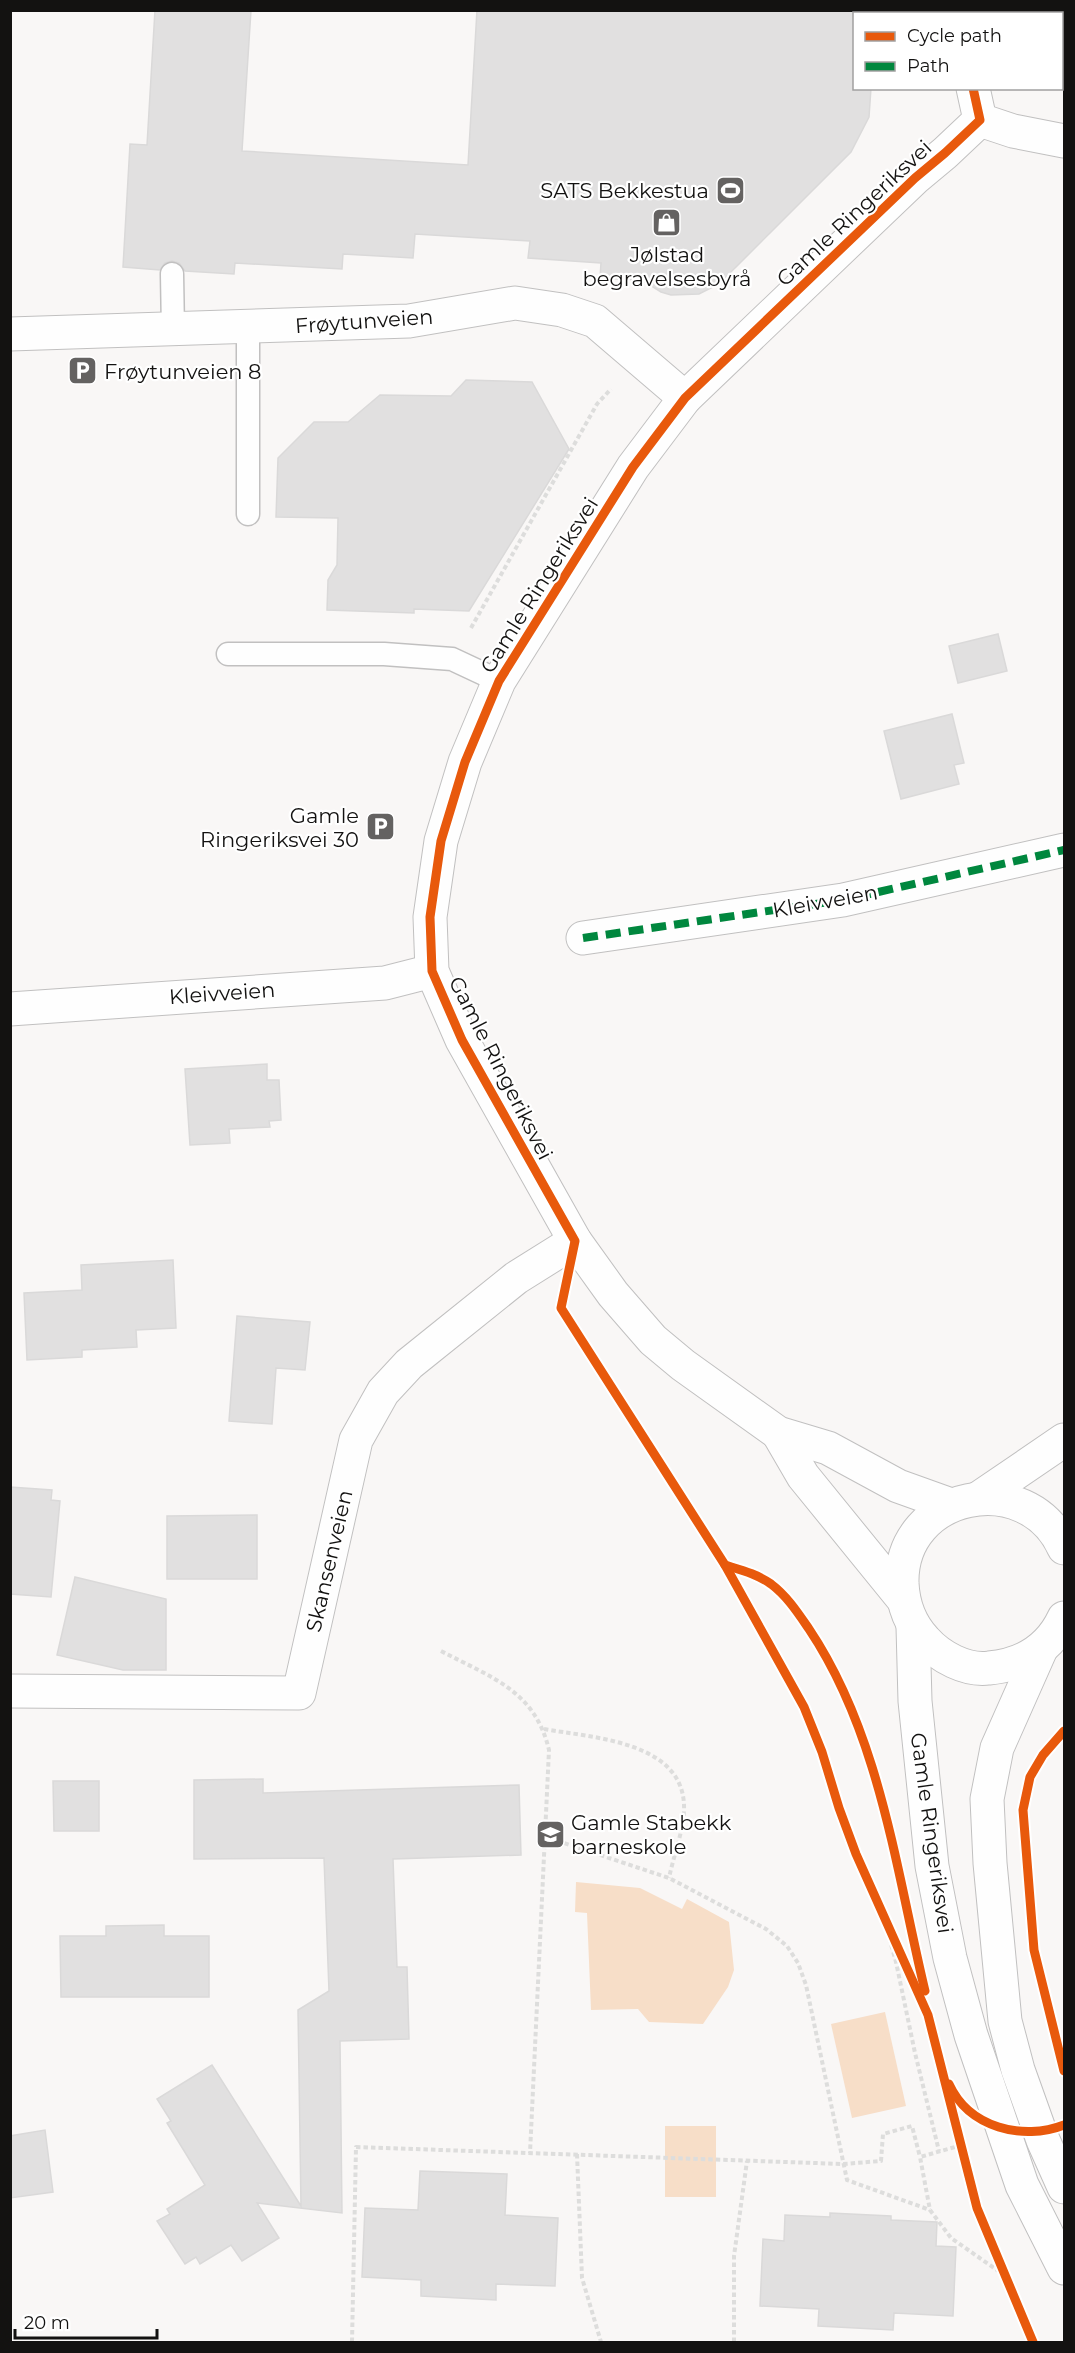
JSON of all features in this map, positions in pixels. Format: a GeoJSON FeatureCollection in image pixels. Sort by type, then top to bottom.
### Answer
{"type":"FeatureCollection","features":[{"type":"Feature","properties":{"kind":"street"},"geometry":{"type":"LineString","coordinates":[[972,90],[980,120],[1013,131],[1065,141]]}},
{"type":"Feature","properties":{"kind":"street","name":"Gamle Ringeriksvei"},"geometry":{"type":"LineString","coordinates":[[980,120],[915,178],[685,398],[633,467],[499,681],[465,762],[441,841],[429,917],[432,971],[462,1040],[574,1241],[613,1294],[653,1340],[683,1365],[778,1433],[828,1448],[898,1486],[965,1501],[1004,1499],[1028,1507],[1048,1522],[1064,1546]]}},
{"type":"Feature","properties":{"kind":"street","name":"Frøytunveien"},"geometry":{"type":"LineString","coordinates":[[10,334],[173,331],[409,321],[515,303],[562,310],[596,321],[685,398]]}},
{"type":"Feature","properties":{"kind":"street","name":"Kleivveien"},"geometry":{"type":"LineString","coordinates":[[583,938],[843,900],[1065,850]]}},
{"type":"Feature","properties":{"kind":"street","name":"Kleivveien"},"geometry":{"type":"LineString","coordinates":[[10,1010],[385,983],[432,971]]}},
{"type":"Feature","properties":{"kind":"street","name":"Skansenveien"},"geometry":{"type":"LineString","coordinates":[[10,1691],[299,1693],[356,1440],[383,1392],[409,1364],[516,1278],[574,1241]]}},
{"type":"Feature","properties":{"kind":"street","name":"Gamle Ringeriksvei"},"geometry":{"type":"LineString","coordinates":[[778,1433],[803,1476],[908,1613],[932,1866],[950,1958],[970,2035],[1022,2185],[1065,2268]]}},
{"type":"Feature","properties":{"kind":"street"},"geometry":{"type":"LineString","coordinates":[[1057,1632],[1016,1664],[987,1669],[958,1664],[933,1650],[908,1613],[902,1571],[911,1544],[928,1521],[1065,1440]]}},
{"type":"Feature","properties":{"kind":"street"},"geometry":{"type":"LineString","coordinates":[[1057,1632],[997,1748],[987,1799],[990,1863],[1005,2020],[1018,2070],[1043,2140],[1065,2187]]}},
{"type":"Feature","properties":{"kind":"lane"},"geometry":{"type":"LineString","coordinates":[[172,274],[173,331]]}},
{"type":"Feature","properties":{"kind":"lane"},"geometry":{"type":"LineString","coordinates":[[248,327],[248,514]]}},
{"type":"Feature","properties":{"kind":"lane"},"geometry":{"type":"LineString","coordinates":[[228,654],[384,654],[452,659],[499,681]]}},
{"type":"Feature","properties":{"kind":"path"},"geometry":{"type":"LineString","coordinates":[[452,659],[597,404],[639,358]]}},
{"type":"Feature","properties":{"kind":"path"},"geometry":{"type":"LineString","coordinates":[[441,1651],[505,1685],[520,1696],[534,1712],[544,1729],[549,1750],[543,1836],[530,2153]]}},
{"type":"Feature","properties":{"kind":"path"},"geometry":{"type":"LineString","coordinates":[[544,1729],[621,1743],[641,1749],[659,1759],[670,1770],[683,1796],[684,1812],[669,1878]]}},
{"type":"Feature","properties":{"kind":"path"},"geometry":{"type":"LineString","coordinates":[[543,1836],[669,1878],[766,1929],[787,1946],[798,1963],[806,1985],[847,2180],[930,2210]]}},
{"type":"Feature","properties":{"kind":"path"},"geometry":{"type":"LineString","coordinates":[[878,1906],[910,1975]]}},
{"type":"Feature","properties":{"kind":"path"},"geometry":{"type":"LineString","coordinates":[[883,1916],[896,1962],[939,2151]]}},
{"type":"Feature","properties":{"kind":"path"},"geometry":{"type":"LineString","coordinates":[[352,2343],[356,2147],[843,2164],[881,2161],[883,2134],[912,2126],[930,2210],[951,2238],[1007,2277]]}},
{"type":"Feature","properties":{"kind":"path"},"geometry":{"type":"LineString","coordinates":[[959,2134],[964,2156]]}},
{"type":"Feature","properties":{"kind":"path"},"geometry":{"type":"LineString","coordinates":[[920,2157],[962,2145]]}},
{"type":"Feature","properties":{"kind":"path"},"geometry":{"type":"LineString","coordinates":[[578,2154],[582,2278],[601,2343]]}},
{"type":"Feature","properties":{"kind":"path"},"geometry":{"type":"LineString","coordinates":[[734,2343],[734,2256],[747,2161]]}},
{"type":"Feature","properties":{"kind":"path"},"geometry":{"type":"LineString","coordinates":[[998,2257],[1011,2288]]}},
{"type":"Feature","properties":{"kind":"shaded area"},"geometry":{"type":"Polygon","coordinates":[[[576,1882],[640,1888],[682,1909],[687,1899],[729,1922],[734,1970],[728,1987],[703,2024],[649,2022],[638,2009],[591,2010],[587,1913],[575,1912],[576,1882]]]}},
{"type":"Feature","properties":{"kind":"shaded area"},"geometry":{"type":"Polygon","coordinates":[[[885,2012],[906,2106],[852,2118],[831,2024],[885,2012]]]}},
{"type":"Feature","properties":{"kind":"shaded area"},"geometry":{"type":"Polygon","coordinates":[[[665,2126],[716,2126],[716,2197],[665,2197],[665,2126]]]}},
{"type":"Feature","properties":{"kind":"building"},"geometry":{"type":"Polygon","coordinates":[[[155,10],[251,10],[242,151],[468,165],[477,10],[855,10],[853,12],[853,90],[871,90],[869,117],[851,152],[719,284],[699,294],[671,295],[661,292],[642,280],[600,278],[601,263],[528,258],[530,241],[415,234],[413,258],[343,254],[342,269],[235,263],[234,274],[185,271],[179,263],[172,261],[165,263],[160,270],[123,267],[130,144],[147,145],[155,10]]]}},
{"type":"Feature","properties":{"kind":"building"},"geometry":{"type":"Polygon","coordinates":[[[466,380],[532,382],[569,449],[469,611],[414,609],[414,613],[327,610],[328,580],[337,565],[338,518],[276,517],[278,458],[314,422],[348,422],[380,395],[451,396],[466,380]]]}},
{"type":"Feature","properties":{"kind":"building"},"geometry":{"type":"Polygon","coordinates":[[[998,634],[1007,671],[958,683],[949,646],[998,634]]]}},
{"type":"Feature","properties":{"kind":"building"},"geometry":{"type":"Polygon","coordinates":[[[952,714],[964,763],[954,765],[959,784],[901,799],[884,731],[952,714]]]}},
{"type":"Feature","properties":{"kind":"building"},"geometry":{"type":"Polygon","coordinates":[[[267,1064],[267,1080],[279,1080],[281,1120],[269,1121],[270,1127],[229,1129],[230,1143],[190,1145],[185,1069],[267,1064]]]}},
{"type":"Feature","properties":{"kind":"building"},"geometry":{"type":"Polygon","coordinates":[[[173,1260],[176,1328],[136,1330],[137,1347],[82,1350],[82,1357],[27,1360],[24,1293],[82,1290],[81,1265],[173,1260]]]}},
{"type":"Feature","properties":{"kind":"building"},"geometry":{"type":"Polygon","coordinates":[[[237,1316],[310,1322],[305,1370],[276,1368],[272,1424],[229,1421],[237,1316]]]}},
{"type":"Feature","properties":{"kind":"building"},"geometry":{"type":"Polygon","coordinates":[[[10,1487],[52,1490],[51,1500],[60,1501],[51,1597],[10,1594],[10,1487]]]}},
{"type":"Feature","properties":{"kind":"building"},"geometry":{"type":"Polygon","coordinates":[[[257,1515],[257,1579],[167,1579],[167,1516],[257,1515]]]}},
{"type":"Feature","properties":{"kind":"building"},"geometry":{"type":"Polygon","coordinates":[[[75,1577],[166,1599],[166,1670],[123,1670],[57,1655],[75,1577]]]}},
{"type":"Feature","properties":{"kind":"building"},"geometry":{"type":"Polygon","coordinates":[[[263,1779],[263,1793],[519,1785],[521,1855],[393,1859],[397,1967],[407,1967],[409,2039],[340,2041],[342,2213],[257,2203],[279,2238],[242,2261],[231,2245],[200,2264],[196,2257],[185,2264],[157,2221],[170,2214],[167,2209],[205,2185],[167,2123],[171,2121],[157,2099],[212,2065],[301,2206],[298,2010],[329,1991],[324,1858],[194,1859],[194,1780],[263,1779]]]}},
{"type":"Feature","properties":{"kind":"building"},"geometry":{"type":"Polygon","coordinates":[[[53,1781],[99,1781],[99,1831],[54,1831],[53,1781]]]}},
{"type":"Feature","properties":{"kind":"building"},"geometry":{"type":"Polygon","coordinates":[[[164,1925],[164,1936],[209,1936],[209,1997],[61,1997],[60,1936],[106,1936],[106,1926],[164,1925]]]}},
{"type":"Feature","properties":{"kind":"building"},"geometry":{"type":"Polygon","coordinates":[[[45,2130],[53,2192],[10,2198],[10,2136],[45,2130]]]}},
{"type":"Feature","properties":{"kind":"building"},"geometry":{"type":"Polygon","coordinates":[[[420,2171],[507,2174],[505,2215],[558,2218],[555,2286],[496,2284],[496,2300],[421,2296],[421,2280],[362,2277],[365,2208],[418,2210],[420,2171]]]}},
{"type":"Feature","properties":{"kind":"building"},"geometry":{"type":"Polygon","coordinates":[[[830,2213],[891,2216],[891,2220],[937,2222],[936,2246],[956,2247],[953,2316],[894,2313],[893,2330],[818,2326],[819,2309],[760,2306],[763,2239],[784,2241],[785,2215],[830,2217],[830,2213]]]}},
{"type":"Feature","properties":{"kind":"marked path"},"geometry":{"type":"LineString","coordinates":[[583,938],[843,900],[1064,850]]}},
{"type":"Feature","properties":{"kind":"cycle path"},"geometry":{"type":"LineString","coordinates":[[973,90],[980,120],[915,178],[685,398],[633,467],[499,681],[465,762],[441,841],[430,917],[432,971],[462,1040],[575,1241],[561,1308],[725,1565],[804,1707],[822,1752],[856,1854],[928,2015],[977,2208],[1033,2342]]}},
{"type":"Feature","properties":{"kind":"cycle path"},"geometry":{"type":"LineString","coordinates":[[725,1565],[760,1578],[782,1594],[809,1629],[833,1670],[853,1713],[883,1804],[925,1991]]}},
{"type":"Feature","properties":{"kind":"cycle path"},"geometry":{"type":"LineString","coordinates":[[1064,1731],[1043,1755],[1030,1777],[1023,1810],[1034,1950],[1064,2071]]}},
{"type":"Feature","properties":{"kind":"cycle path"},"geometry":{"type":"LineString","coordinates":[[949,2084],[958,2099],[970,2111],[983,2121],[999,2127],[1032,2132],[1064,2125]]}},
{"type":"Feature","properties":{"kind":"place","name":"SATS Bekkestua"},"geometry":{"type":"Point","coordinates":[730,190]}},
{"type":"Feature","properties":{"kind":"place","name":"Jølstad begravelsesbyrå"},"geometry":{"type":"Point","coordinates":[667,223]}},
{"type":"Feature","properties":{"kind":"place","name":"Frøytunveien 8"},"geometry":{"type":"Point","coordinates":[83,371]}},
{"type":"Feature","properties":{"kind":"place","name":"Gamle Ringeriksvei 30"},"geometry":{"type":"Point","coordinates":[380,827]}},
{"type":"Feature","properties":{"kind":"place","name":"Gamle Stabekk barneskole"},"geometry":{"type":"Point","coordinates":[550,1834]}}]}
